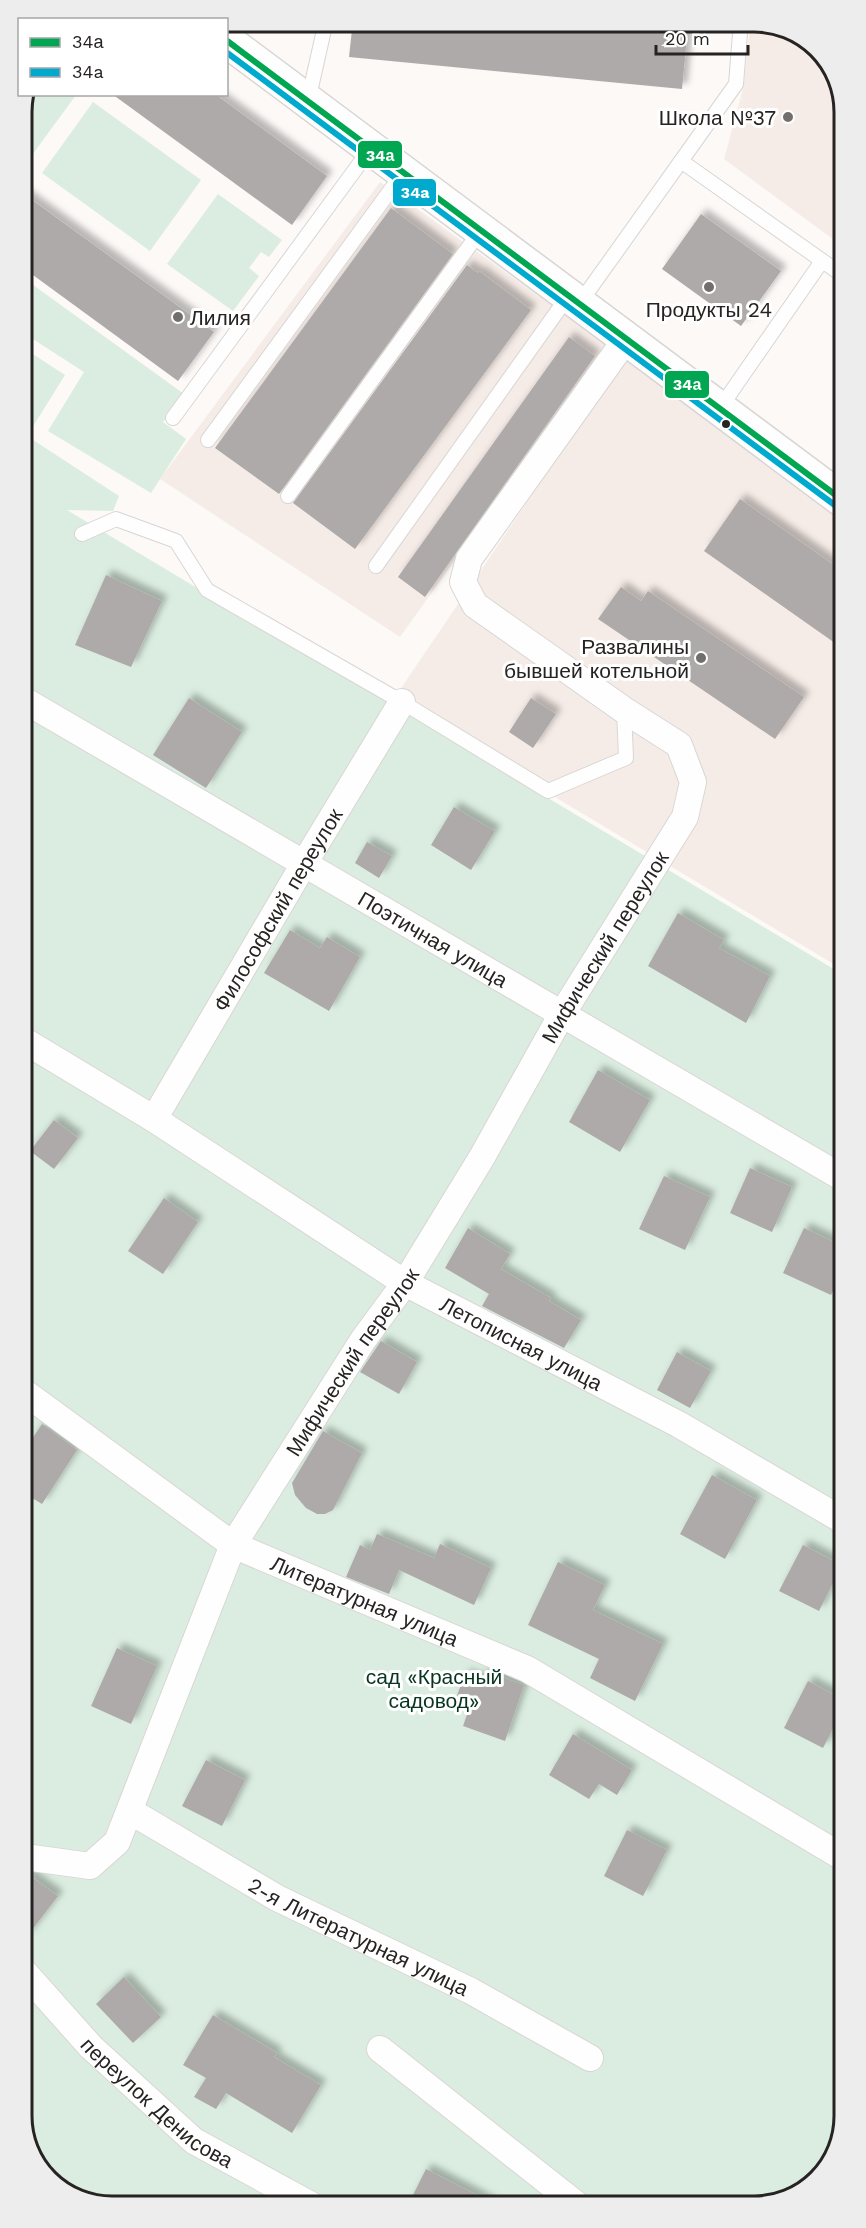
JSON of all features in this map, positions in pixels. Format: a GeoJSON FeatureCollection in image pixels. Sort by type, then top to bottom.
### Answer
{"type":"FeatureCollection","features":[{"type":"Feature","properties":{"kind":"street"},"geometry":{"type":"LineString","coordinates":[[228,41],[834,494]]}},
{"type":"Feature","properties":{"kind":"street","name":"Мифический переулок"},"geometry":{"type":"LineString","coordinates":[[32,1858],[90,1866],[117,1842],[233,1545],[357,1349],[405,1283],[482,1157],[562,1014],[685,817],[693,782],[679,745],[624,710],[475,605],[463,582],[469,559],[626,339]]}},
{"type":"Feature","properties":{"kind":"street","name":"Философский переулок"},"geometry":{"type":"LineString","coordinates":[[154,1119],[402,702]]}},
{"type":"Feature","properties":{"kind":"street","name":"Поэтичная улица"},"geometry":{"type":"LineString","coordinates":[[32,705],[834,1173]]}},
{"type":"Feature","properties":{"kind":"street","name":"Летописная улица"},"geometry":{"type":"LineString","coordinates":[[32,1045],[154,1119],[405,1283],[678,1424],[834,1515]]}},
{"type":"Feature","properties":{"kind":"street","name":"Литературная улица"},"geometry":{"type":"LineString","coordinates":[[32,1398],[233,1545],[527,1669],[834,1852]]}},
{"type":"Feature","properties":{"kind":"street","name":"2-я Литературная улица"},"geometry":{"type":"LineString","coordinates":[[130,1811],[277,1898],[471,1991],[590,2058]]}},
{"type":"Feature","properties":{"kind":"street","name":"переулок Денисова"},"geometry":{"type":"LineString","coordinates":[[32,1980],[92,2047],[194,2141],[295,2196]]}},
{"type":"Feature","properties":{"kind":"street"},"geometry":{"type":"LineString","coordinates":[[380,2049],[566,2196]]}},
{"type":"Feature","properties":{"kind":"lane"},"geometry":{"type":"LineString","coordinates":[[308,101],[324,31]]}},
{"type":"Feature","properties":{"kind":"lane"},"geometry":{"type":"LineString","coordinates":[[376,566],[574,300],[681,161],[736,84],[740,32]]}},
{"type":"Feature","properties":{"kind":"lane"},"geometry":{"type":"LineString","coordinates":[[173,418],[371,148]]}},
{"type":"Feature","properties":{"kind":"lane"},"geometry":{"type":"LineString","coordinates":[[681,161],[834,269]]}},
{"type":"Feature","properties":{"kind":"lane"},"geometry":{"type":"LineString","coordinates":[[208,440],[403,173]]}},
{"type":"Feature","properties":{"kind":"lane"},"geometry":{"type":"LineString","coordinates":[[288,496],[481,230]]}},
{"type":"Feature","properties":{"kind":"lane"},"geometry":{"type":"LineString","coordinates":[[720,408],[822,261]]}},
{"type":"Feature","properties":{"kind":"lane"},"geometry":{"type":"LineString","coordinates":[[82,534],[116,519],[176,541],[207,590],[402,702],[548,791],[626,758],[624,710]]}},
{"type":"Feature","properties":{"kind":"shaded area","name":"Школа №37"},"geometry":{"type":"Polygon","coordinates":[[[750,32],[770,33],[794,42],[811,55],[826,76],[833,96],[834,112],[834,240],[724,159],[743,89],[750,32]]]}},
{"type":"Feature","properties":{"kind":"shaded area"},"geometry":{"type":"Polygon","coordinates":[[[380,182],[608,346],[400,637],[160,479],[380,182]]]}},
{"type":"Feature","properties":{"kind":"shaded area"},"geometry":{"type":"Polygon","coordinates":[[[626,356],[834,511],[834,964],[393,700],[626,356]]]}},
{"type":"Feature","properties":{"kind":"green space"},"geometry":{"type":"Polygon","coordinates":[[[33,96],[75,96],[32,155],[33,96]]]}},
{"type":"Feature","properties":{"kind":"green space"},"geometry":{"type":"Polygon","coordinates":[[[93,102],[201,180],[150,251],[42,173],[93,102]]]}},
{"type":"Feature","properties":{"kind":"green space"},"geometry":{"type":"Polygon","coordinates":[[[218,194],[282,240],[269,257],[261,252],[249,268],[259,276],[233,311],[167,264],[218,194]]]}},
{"type":"Feature","properties":{"kind":"green space"},"geometry":{"type":"Polygon","coordinates":[[[32,284],[184,394],[163,422],[186,439],[151,493],[48,431],[84,372],[32,338],[32,284]]]}},
{"type":"Feature","properties":{"kind":"green space","name":"сад «Красный садовод»"},"geometry":{"type":"Polygon","coordinates":[[[32,354],[65,375],[32,428],[32,354]]]}},
{"type":"Feature","properties":{"kind":"green space","name":"сад «Красный садовод»"},"geometry":{"type":"Polygon","coordinates":[[[32,439],[119,496],[113,511],[67,510],[834,969],[834,2116],[833,2132],[821,2161],[803,2180],[790,2188],[770,2195],[754,2196],[107,2196],[86,2192],[63,2180],[45,2161],[40,2152],[32,2127],[32,439]]]}},
{"type":"Feature","properties":{"kind":"building"},"geometry":{"type":"Polygon","coordinates":[[[352,31],[687,32],[682,89],[349,57],[352,31]]]}},
{"type":"Feature","properties":{"kind":"building"},"geometry":{"type":"Polygon","coordinates":[[[115,96],[218,96],[327,176],[292,225],[115,96]]]}},
{"type":"Feature","properties":{"kind":"building"},"geometry":{"type":"Polygon","coordinates":[[[32,200],[214,332],[178,381],[32,274],[32,200]]]}},
{"type":"Feature","properties":{"kind":"building"},"geometry":{"type":"Polygon","coordinates":[[[391,208],[453,254],[279,494],[215,448],[391,208]]]}},
{"type":"Feature","properties":{"kind":"building"},"geometry":{"type":"Polygon","coordinates":[[[701,214],[781,271],[741,326],[662,269],[701,214]]]}},
{"type":"Feature","properties":{"kind":"building"},"geometry":{"type":"Polygon","coordinates":[[[467,265],[478,273],[479,271],[531,310],[355,549],[293,503],[467,265]]]}},
{"type":"Feature","properties":{"kind":"building"},"geometry":{"type":"Polygon","coordinates":[[[569,337],[595,356],[425,597],[398,577],[569,337]]]}},
{"type":"Feature","properties":{"kind":"building"},"geometry":{"type":"Polygon","coordinates":[[[740,499],[834,565],[834,642],[704,551],[740,499]]]}},
{"type":"Feature","properties":{"kind":"building"},"geometry":{"type":"Polygon","coordinates":[[[106,575],[162,601],[131,667],[75,645],[106,575]]]}},
{"type":"Feature","properties":{"kind":"building","name":"Развалины бывшей котельной"},"geometry":{"type":"Polygon","coordinates":[[[621,587],[641,601],[648,591],[804,697],[775,739],[598,619],[621,587]]]}},
{"type":"Feature","properties":{"kind":"building"},"geometry":{"type":"Polygon","coordinates":[[[189,698],[242,732],[206,788],[153,755],[189,698]]]}},
{"type":"Feature","properties":{"kind":"building"},"geometry":{"type":"Polygon","coordinates":[[[531,698],[556,714],[533,748],[509,732],[531,698]]]}},
{"type":"Feature","properties":{"kind":"building"},"geometry":{"type":"Polygon","coordinates":[[[454,807],[495,831],[471,870],[431,845],[454,807]]]}},
{"type":"Feature","properties":{"kind":"building"},"geometry":{"type":"Polygon","coordinates":[[[367,842],[392,856],[379,878],[355,863],[367,842]]]}},
{"type":"Feature","properties":{"kind":"building"},"geometry":{"type":"Polygon","coordinates":[[[678,913],[724,940],[719,948],[770,976],[746,1023],[648,966],[678,913]]]}},
{"type":"Feature","properties":{"kind":"building"},"geometry":{"type":"Polygon","coordinates":[[[290,930],[320,948],[327,937],[360,957],[329,1011],[264,973],[290,930]]]}},
{"type":"Feature","properties":{"kind":"building"},"geometry":{"type":"Polygon","coordinates":[[[598,1070],[650,1100],[620,1152],[569,1122],[598,1070]]]}},
{"type":"Feature","properties":{"kind":"building"},"geometry":{"type":"Polygon","coordinates":[[[54,1120],[78,1138],[54,1169],[32,1152],[32,1148],[54,1120]]]}},
{"type":"Feature","properties":{"kind":"building"},"geometry":{"type":"Polygon","coordinates":[[[750,1168],[792,1187],[772,1232],[730,1213],[750,1168]]]}},
{"type":"Feature","properties":{"kind":"building"},"geometry":{"type":"Polygon","coordinates":[[[664,1176],[710,1197],[685,1250],[639,1229],[664,1176]]]}},
{"type":"Feature","properties":{"kind":"building"},"geometry":{"type":"Polygon","coordinates":[[[164,1198],[198,1222],[163,1274],[128,1251],[164,1198]]]}},
{"type":"Feature","properties":{"kind":"building"},"geometry":{"type":"Polygon","coordinates":[[[468,1228],[510,1254],[501,1269],[551,1298],[549,1301],[581,1320],[564,1348],[482,1306],[489,1294],[445,1268],[468,1228]]]}},
{"type":"Feature","properties":{"kind":"building"},"geometry":{"type":"Polygon","coordinates":[[[804,1228],[834,1242],[834,1289],[831,1295],[783,1273],[804,1228]]]}},
{"type":"Feature","properties":{"kind":"building"},"geometry":{"type":"Polygon","coordinates":[[[381,1341],[417,1362],[399,1394],[360,1372],[381,1341]]]}},
{"type":"Feature","properties":{"kind":"building"},"geometry":{"type":"Polygon","coordinates":[[[677,1352],[711,1371],[690,1408],[657,1390],[677,1352]]]}},
{"type":"Feature","properties":{"kind":"building"},"geometry":{"type":"Polygon","coordinates":[[[42,1424],[77,1450],[42,1504],[32,1498],[32,1439],[42,1424]]]}},
{"type":"Feature","properties":{"kind":"building"},"geometry":{"type":"Polygon","coordinates":[[[323,1431],[362,1453],[333,1510],[325,1514],[317,1514],[306,1508],[295,1495],[292,1483],[323,1431]]]}},
{"type":"Feature","properties":{"kind":"building"},"geometry":{"type":"Polygon","coordinates":[[[712,1475],[757,1500],[725,1559],[680,1534],[712,1475]]]}},
{"type":"Feature","properties":{"kind":"building"},"geometry":{"type":"Polygon","coordinates":[[[377,1534],[434,1558],[440,1544],[491,1568],[474,1605],[399,1570],[389,1594],[346,1577],[360,1545],[370,1550],[377,1534]]]}},
{"type":"Feature","properties":{"kind":"building"},"geometry":{"type":"Polygon","coordinates":[[[803,1545],[834,1561],[834,1581],[819,1611],[779,1591],[803,1545]]]}},
{"type":"Feature","properties":{"kind":"building"},"geometry":{"type":"Polygon","coordinates":[[[558,1562],[605,1585],[593,1610],[663,1644],[635,1701],[590,1678],[599,1659],[528,1625],[558,1562]]]}},
{"type":"Feature","properties":{"kind":"building"},"geometry":{"type":"Polygon","coordinates":[[[117,1648],[157,1666],[131,1724],[91,1706],[117,1648]]]}},
{"type":"Feature","properties":{"kind":"building"},"geometry":{"type":"Polygon","coordinates":[[[485,1671],[524,1685],[505,1741],[463,1726],[470,1706],[455,1701],[465,1674],[482,1680],[485,1671]]]}},
{"type":"Feature","properties":{"kind":"building"},"geometry":{"type":"Polygon","coordinates":[[[808,1681],[834,1695],[834,1727],[823,1748],[784,1728],[808,1681]]]}},
{"type":"Feature","properties":{"kind":"building"},"geometry":{"type":"Polygon","coordinates":[[[573,1734],[632,1770],[617,1795],[599,1784],[589,1799],[549,1775],[573,1734]]]}},
{"type":"Feature","properties":{"kind":"building"},"geometry":{"type":"Polygon","coordinates":[[[206,1760],[245,1780],[222,1826],[182,1806],[206,1760]]]}},
{"type":"Feature","properties":{"kind":"building"},"geometry":{"type":"Polygon","coordinates":[[[627,1830],[667,1850],[643,1896],[604,1876],[627,1830]]]}},
{"type":"Feature","properties":{"kind":"building"},"geometry":{"type":"Polygon","coordinates":[[[32,1877],[58,1896],[32,1930],[32,1877]]]}},
{"type":"Feature","properties":{"kind":"building"},"geometry":{"type":"Polygon","coordinates":[[[124,1977],[161,2017],[133,2043],[96,2004],[124,1977]]]}},
{"type":"Feature","properties":{"kind":"building"},"geometry":{"type":"Polygon","coordinates":[[[213,2015],[277,2053],[274,2057],[321,2085],[292,2133],[226,2093],[216,2109],[194,2097],[206,2078],[183,2065],[213,2015]]]}},
{"type":"Feature","properties":{"kind":"building"},"geometry":{"type":"Polygon","coordinates":[[[426,2169],[478,2196],[412,2196],[426,2169]]]}},
{"type":"Feature","properties":{"kind":"transit line","name":"34а"},"geometry":{"type":"LineString","coordinates":[[228,41],[834,494]]}},
{"type":"Feature","properties":{"kind":"transit line","name":"34a"},"geometry":{"type":"LineString","coordinates":[[228,53],[834,505]]}},
{"type":"Feature","properties":{"kind":"place","name":"Школа №37"},"geometry":{"type":"Point","coordinates":[788,117]}},
{"type":"Feature","properties":{"kind":"place","name":"Продукты 24"},"geometry":{"type":"Point","coordinates":[709,287]}},
{"type":"Feature","properties":{"kind":"place","name":"Лилия"},"geometry":{"type":"Point","coordinates":[178,317]}},
{"type":"Feature","properties":{"kind":"place","name":"Развалины бывшей котельной"},"geometry":{"type":"Point","coordinates":[701,658]}}]}
